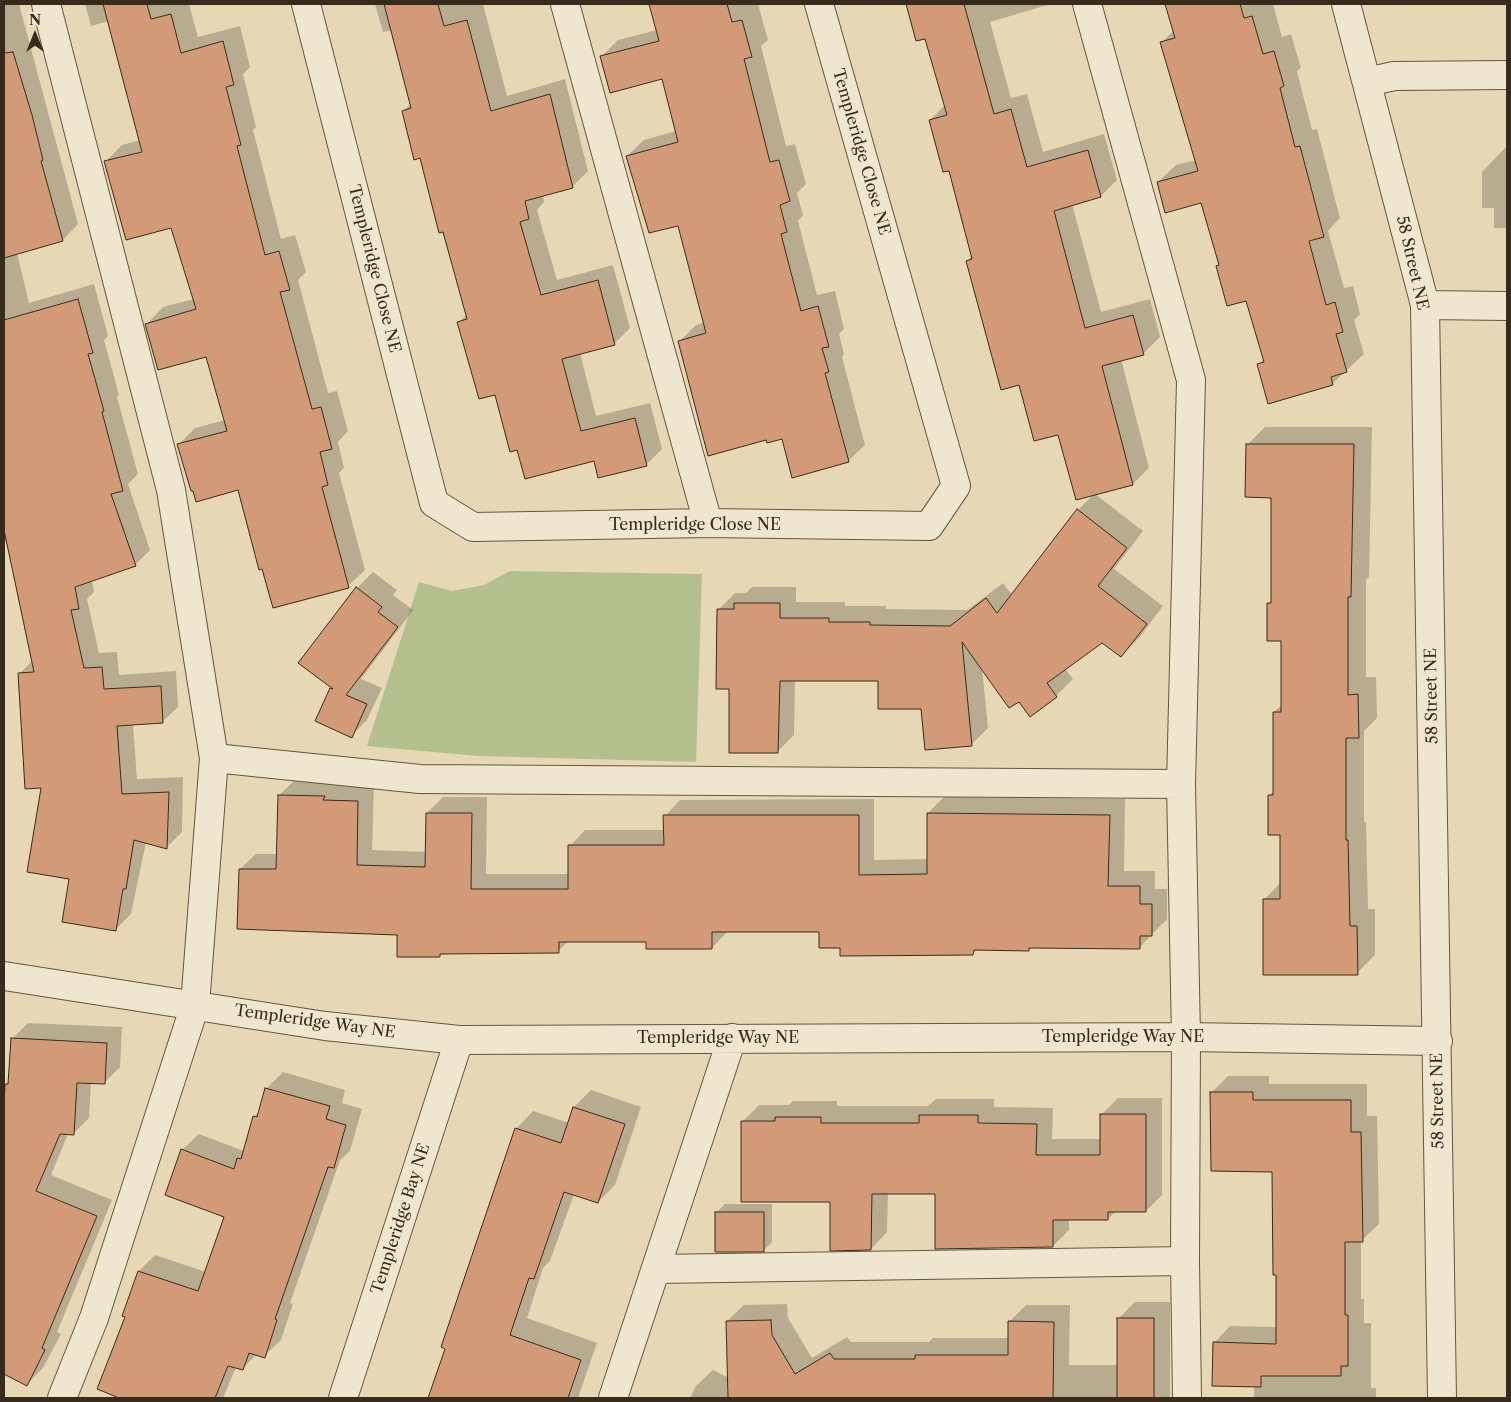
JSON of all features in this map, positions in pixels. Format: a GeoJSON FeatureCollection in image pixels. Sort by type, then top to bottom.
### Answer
{"type":"FeatureCollection","features":[{"type":"Feature","properties":{"kind":"street"},"geometry":{"type":"LineString","coordinates":[[46,4],[171,490],[214,758],[195,1005],[94,1318],[62,1398]]}},
{"type":"Feature","properties":{"kind":"street","name":"Templeridge Close NE"},"geometry":{"type":"LineString","coordinates":[[306,4],[434,503],[473,527],[708,523],[929,526],[956,486],[819,4]]}},
{"type":"Feature","properties":{"kind":"street"},"geometry":{"type":"LineString","coordinates":[[565,4],[708,523]]}},
{"type":"Feature","properties":{"kind":"street"},"geometry":{"type":"LineString","coordinates":[[1087,4],[1191,380],[1181,784],[1186,1037],[1185,1261],[1187,1398]]}},
{"type":"Feature","properties":{"kind":"street","name":"58 Street NE"},"geometry":{"type":"LineString","coordinates":[[1346,4],[1425,305],[1438,1041],[1442,1398]]}},
{"type":"Feature","properties":{"kind":"street"},"geometry":{"type":"LineString","coordinates":[[1367,82],[1394,76],[1507,75]]}},
{"type":"Feature","properties":{"kind":"street"},"geometry":{"type":"LineString","coordinates":[[1425,305],[1507,306]]}},
{"type":"Feature","properties":{"kind":"street"},"geometry":{"type":"LineString","coordinates":[[214,758],[420,779],[1181,784]]}},
{"type":"Feature","properties":{"kind":"street","name":"Templeridge Way NE"},"geometry":{"type":"LineString","coordinates":[[4,976],[325,1026],[460,1040],[1186,1037],[1438,1041]]}},
{"type":"Feature","properties":{"kind":"street"},"geometry":{"type":"LineString","coordinates":[[613,1398],[732,1038]]}},
{"type":"Feature","properties":{"kind":"street","name":"Templeridge Bay NE"},"geometry":{"type":"LineString","coordinates":[[343,1398],[460,1040]]}},
{"type":"Feature","properties":{"kind":"street"},"geometry":{"type":"LineString","coordinates":[[657,1269],[1185,1261]]}},
{"type":"Feature","properties":{"kind":"green space"},"geometry":{"type":"Polygon","coordinates":[[[510,571],[702,574],[696,762],[478,756],[367,746],[419,582],[452,591],[484,585],[510,571]]]}},
{"type":"Feature","properties":{"kind":"building"},"geometry":{"type":"Polygon","coordinates":[[[103,4],[147,4],[151,19],[171,14],[181,53],[223,41],[234,85],[226,87],[241,145],[237,146],[265,255],[279,251],[290,290],[280,292],[312,409],[321,407],[332,449],[320,452],[328,485],[322,487],[349,588],[273,608],[262,569],[259,570],[238,490],[196,502],[193,491],[191,491],[177,444],[227,431],[206,357],[158,370],[145,324],[196,309],[171,228],[126,240],[104,161],[142,152],[103,4]]]}},
{"type":"Feature","properties":{"kind":"building"},"geometry":{"type":"Polygon","coordinates":[[[384,4],[438,4],[444,26],[467,20],[491,111],[550,94],[573,188],[525,201],[529,219],[520,222],[541,295],[598,280],[615,345],[562,359],[581,431],[635,418],[647,466],[598,478],[594,461],[525,479],[517,450],[510,452],[495,395],[479,399],[457,322],[467,319],[443,232],[439,233],[420,158],[414,160],[402,111],[411,108],[384,4]]]}},
{"type":"Feature","properties":{"kind":"building"},"geometry":{"type":"Polygon","coordinates":[[[649,4],[727,4],[732,22],[742,20],[752,57],[744,59],[770,162],[779,160],[790,201],[780,205],[787,232],[781,234],[801,311],[818,306],[829,347],[822,348],[829,372],[825,373],[849,462],[792,478],[782,439],[767,443],[766,440],[708,456],[678,341],[706,333],[678,226],[649,233],[626,156],[678,142],[662,79],[610,93],[600,56],[659,41],[649,4]]]}},
{"type":"Feature","properties":{"kind":"building"},"geometry":{"type":"Polygon","coordinates":[[[906,4],[964,4],[994,114],[1011,109],[1027,167],[1088,150],[1101,197],[1054,211],[1085,328],[1133,315],[1144,355],[1102,366],[1133,485],[1076,500],[1058,435],[1034,441],[1019,385],[1001,390],[966,261],[972,259],[949,171],[943,172],[929,120],[947,115],[925,39],[916,41],[906,4]]]}},
{"type":"Feature","properties":{"kind":"building"},"geometry":{"type":"Polygon","coordinates":[[[1165,4],[1240,4],[1244,18],[1252,16],[1263,54],[1274,51],[1284,86],[1280,88],[1295,147],[1300,146],[1324,237],[1309,241],[1326,305],[1335,302],[1343,332],[1336,334],[1347,372],[1331,377],[1333,385],[1268,404],[1257,364],[1264,362],[1246,301],[1227,306],[1216,266],[1219,265],[1201,203],[1165,213],[1157,182],[1198,171],[1160,42],[1175,38],[1165,4]]]}},
{"type":"Feature","properties":{"kind":"building"},"geometry":{"type":"Polygon","coordinates":[[[13,52],[32,115],[43,160],[41,161],[63,241],[4,258],[4,53],[13,52]]]}},
{"type":"Feature","properties":{"kind":"building"},"geometry":{"type":"Polygon","coordinates":[[[78,299],[93,353],[88,354],[123,491],[111,494],[136,566],[75,587],[79,609],[71,610],[84,668],[102,667],[104,689],[161,686],[163,723],[117,726],[122,794],[169,792],[167,849],[134,840],[126,889],[123,889],[116,931],[62,922],[69,879],[27,872],[41,788],[25,789],[18,673],[34,672],[4,530],[4,320],[78,299]]]}},
{"type":"Feature","properties":{"kind":"building"},"geometry":{"type":"Polygon","coordinates":[[[1246,444],[1354,444],[1351,597],[1348,597],[1348,695],[1358,694],[1359,738],[1346,738],[1346,840],[1348,840],[1350,926],[1357,926],[1358,975],[1263,975],[1263,899],[1280,899],[1280,835],[1268,835],[1268,795],[1273,795],[1273,712],[1281,712],[1281,641],[1267,641],[1267,603],[1271,603],[1271,498],[1245,497],[1246,444]]]}},
{"type":"Feature","properties":{"kind":"building"},"geometry":{"type":"Polygon","coordinates":[[[1077,509],[1127,548],[1098,586],[1147,624],[1121,657],[1102,643],[1047,683],[1057,697],[1030,717],[1019,702],[1009,708],[962,642],[972,746],[925,750],[921,709],[878,709],[878,681],[780,681],[778,753],[729,753],[729,689],[716,689],[717,609],[734,609],[734,603],[780,603],[780,618],[829,618],[829,622],[870,622],[870,625],[950,626],[986,598],[997,613],[1077,509]]]}},
{"type":"Feature","properties":{"kind":"building"},"geometry":{"type":"Polygon","coordinates":[[[356,587],[382,607],[378,612],[398,627],[346,695],[367,704],[352,738],[315,721],[330,688],[333,689],[298,663],[356,587]]]}},
{"type":"Feature","properties":{"kind":"building"},"geometry":{"type":"Polygon","coordinates":[[[278,795],[325,796],[323,800],[358,801],[357,865],[425,867],[426,813],[472,813],[471,889],[568,889],[568,845],[664,845],[663,815],[859,815],[859,875],[927,874],[927,813],[1110,815],[1108,886],[1140,886],[1140,904],[1152,904],[1152,936],[1140,936],[1140,949],[1029,948],[1029,951],[974,950],[973,955],[840,956],[840,948],[819,948],[819,932],[712,932],[712,949],[646,949],[646,942],[559,942],[559,953],[440,954],[440,957],[397,957],[397,935],[237,929],[239,869],[276,869],[278,795]]]}},
{"type":"Feature","properties":{"kind":"building"},"geometry":{"type":"Polygon","coordinates":[[[11,1038],[107,1043],[105,1084],[77,1083],[74,1135],[60,1134],[36,1191],[97,1216],[42,1348],[45,1350],[27,1386],[4,1374],[4,1107],[5,1084],[8,1084],[11,1038]]]}},
{"type":"Feature","properties":{"kind":"building"},"geometry":{"type":"Polygon","coordinates":[[[265,1088],[330,1106],[326,1119],[346,1125],[334,1168],[328,1167],[275,1319],[277,1320],[265,1358],[249,1353],[243,1370],[228,1366],[215,1398],[119,1398],[97,1389],[125,1317],[122,1316],[138,1271],[198,1291],[224,1217],[165,1195],[181,1149],[234,1169],[237,1158],[241,1159],[253,1116],[257,1117],[265,1088]]]}},
{"type":"Feature","properties":{"kind":"building"},"geometry":{"type":"Polygon","coordinates":[[[1210,1092],[1253,1092],[1253,1100],[1351,1100],[1351,1132],[1361,1132],[1363,1242],[1345,1242],[1345,1315],[1348,1315],[1348,1366],[1341,1366],[1341,1376],[1261,1376],[1261,1387],[1212,1386],[1213,1342],[1276,1344],[1276,1275],[1273,1275],[1272,1172],[1211,1171],[1210,1092]]]}},
{"type":"Feature","properties":{"kind":"building"},"geometry":{"type":"Polygon","coordinates":[[[573,1107],[625,1124],[598,1203],[564,1192],[534,1279],[529,1278],[510,1335],[581,1360],[568,1398],[428,1398],[445,1349],[441,1347],[515,1128],[561,1143],[573,1107]]]}},
{"type":"Feature","properties":{"kind":"building"},"geometry":{"type":"Polygon","coordinates":[[[1100,1114],[1146,1114],[1146,1212],[1108,1212],[1108,1220],[1053,1220],[1053,1247],[935,1249],[935,1194],[872,1194],[871,1250],[830,1251],[830,1202],[741,1202],[741,1121],[775,1121],[775,1117],[821,1117],[821,1123],[919,1123],[919,1115],[978,1115],[978,1123],[1037,1124],[1036,1155],[1100,1155],[1100,1114]]]}},
{"type":"Feature","properties":{"kind":"building"},"geometry":{"type":"Polygon","coordinates":[[[715,1212],[764,1212],[764,1252],[715,1252],[715,1212]]]}},
{"type":"Feature","properties":{"kind":"building"},"geometry":{"type":"Polygon","coordinates":[[[1117,1318],[1154,1318],[1154,1398],[1117,1398],[1117,1318]]]}},
{"type":"Feature","properties":{"kind":"building"},"geometry":{"type":"Polygon","coordinates":[[[771,1320],[772,1335],[795,1374],[830,1353],[834,1359],[915,1359],[915,1355],[1008,1355],[1008,1321],[1054,1322],[1053,1398],[728,1398],[726,1321],[771,1320]]]}}]}
